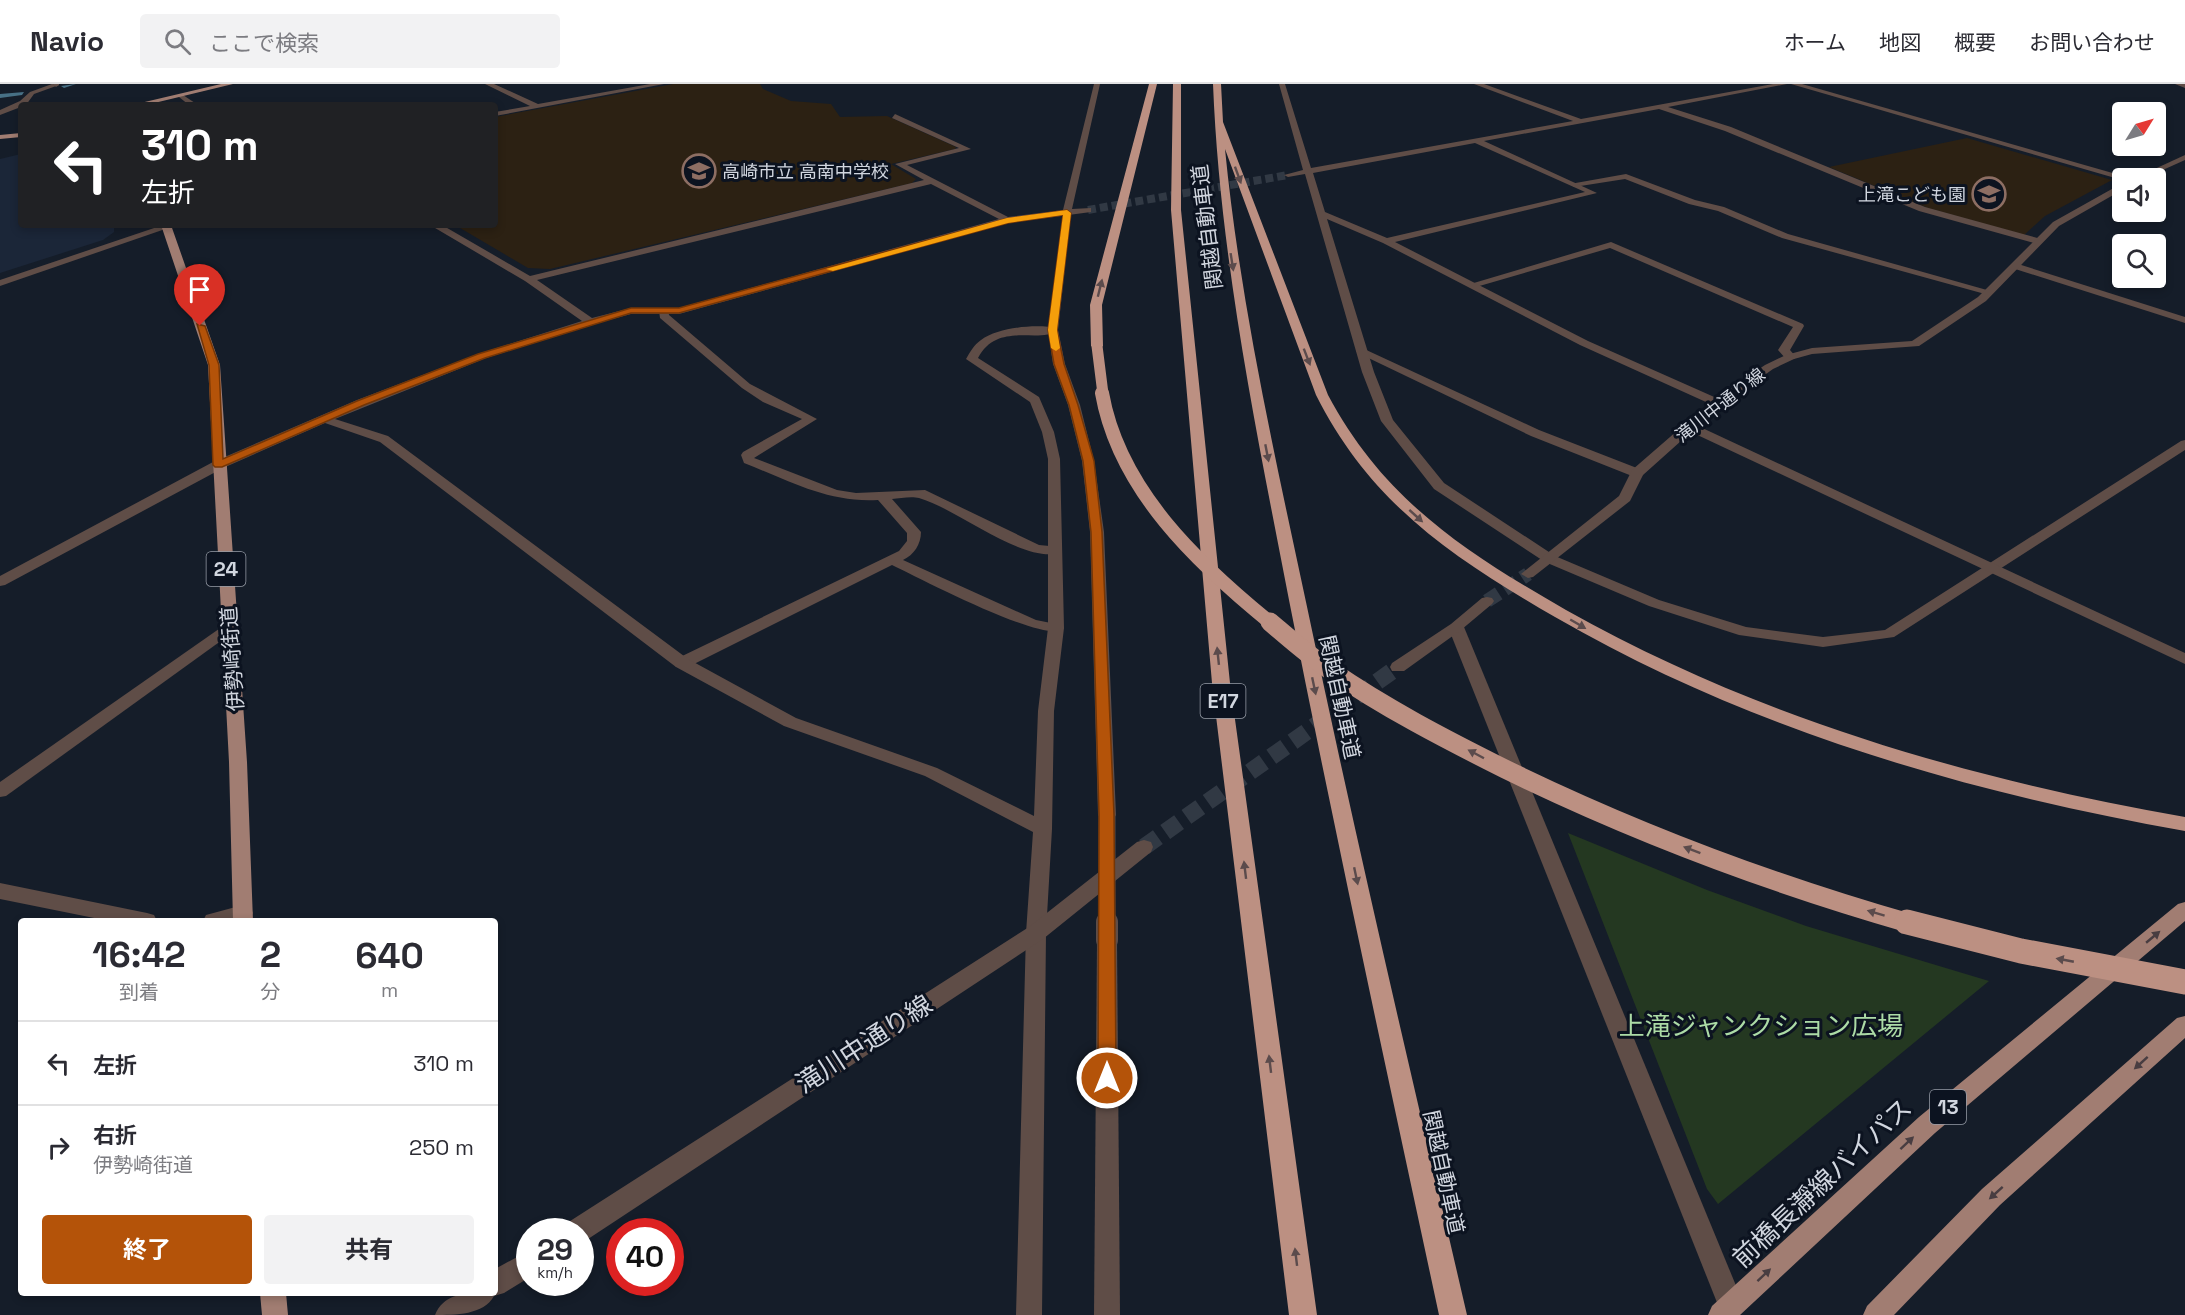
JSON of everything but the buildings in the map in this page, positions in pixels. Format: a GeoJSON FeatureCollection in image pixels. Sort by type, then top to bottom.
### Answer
{"type":"FeatureCollection","features":[{"type":"Feature","properties":{"kind":"highway"},"geometry":{"type":"LineString","coordinates":[[1153,84],[1096,305],[1097,346],[1104,400],[1114,436],[1134,474],[1162,517],[1201,563],[1251,608],[1328,668],[1403,715],[1495,764],[1599,813],[1688,849],[1799,890],[1926,928],[2046,957],[2185,982]]}},
{"type":"Feature","properties":{"kind":"highway","name":"関越自動車道"},"geometry":{"type":"LineString","coordinates":[[1177,84],[1176,210],[1221,683],[1303,1315]]}},
{"type":"Feature","properties":{"kind":"highway","name":"関越自動車道"},"geometry":{"type":"LineString","coordinates":[[1217,84],[1224,209],[1244,336],[1316,692],[1453,1315]]}},
{"type":"Feature","properties":{"kind":"highway"},"geometry":{"type":"LineString","coordinates":[[1218,120],[1322,395],[1341,433],[1362,462],[1390,493],[1438,534],[1499,577],[1602,638],[1685,677],[1768,711],[1868,748],[1964,777],[2063,801],[2185,824]]}},
{"type":"Feature","properties":{"kind":"main road"},"geometry":{"type":"LineString","coordinates":[[151,102],[230,84]]}},
{"type":"Feature","properties":{"kind":"main road"},"geometry":{"type":"LineString","coordinates":[[0,137],[18,137]]}},
{"type":"Feature","properties":{"kind":"main road","name":"伊勢崎街道"},"geometry":{"type":"LineString","coordinates":[[167,228],[214,365],[218,465],[231,627],[243,917]]}},
{"type":"Feature","properties":{"kind":"main road","name":"前橋長瀞線バイパス"},"geometry":{"type":"LineString","coordinates":[[1726,1310],[1927,1125],[2185,910]]}},
{"type":"Feature","properties":{"kind":"main road"},"geometry":{"type":"LineString","coordinates":[[1876,1315],[1990,1197],[2185,1024]]}},
{"type":"Feature","properties":{"kind":"main road"},"geometry":{"type":"LineString","coordinates":[[273,1296],[275,1315]]}},
{"type":"Feature","properties":{"kind":"street"},"geometry":{"type":"LineString","coordinates":[[24,102],[32,93],[56,84]]}},
{"type":"Feature","properties":{"kind":"street"},"geometry":{"type":"LineString","coordinates":[[488,84],[537,106]]}},
{"type":"Feature","properties":{"kind":"street"},"geometry":{"type":"LineString","coordinates":[[498,113],[661,84]]}},
{"type":"Feature","properties":{"kind":"street"},"geometry":{"type":"LineString","coordinates":[[1097,84],[1067,213],[1053,330],[1059,364],[1074,405],[1089,461],[1097,532],[1107,815],[1107,1315]]}},
{"type":"Feature","properties":{"kind":"street"},"geometry":{"type":"LineString","coordinates":[[1282,84],[1362,351],[1388,421],[1439,486],[1550,559],[1653,603],[1733,628],[1823,642],[1889,634],[1990,567],[2185,444]]}},
{"type":"Feature","properties":{"kind":"street"},"geometry":{"type":"LineString","coordinates":[[1478,84],[1580,121]]}},
{"type":"Feature","properties":{"kind":"street"},"geometry":{"type":"LineString","coordinates":[[1288,175],[1784,84]]}},
{"type":"Feature","properties":{"kind":"street"},"geometry":{"type":"LineString","coordinates":[[1794,84],[2112,174]]}},
{"type":"Feature","properties":{"kind":"street"},"geometry":{"type":"LineString","coordinates":[[2178,84],[2185,86]]}},
{"type":"Feature","properties":{"kind":"street"},"geometry":{"type":"LineString","coordinates":[[181,96],[190,102]]}},
{"type":"Feature","properties":{"kind":"street"},"geometry":{"type":"LineString","coordinates":[[0,113],[18,105]]}},
{"type":"Feature","properties":{"kind":"street"},"geometry":{"type":"LineString","coordinates":[[1659,106],[1728,129],[1922,209],[2038,241]]}},
{"type":"Feature","properties":{"kind":"street"},"geometry":{"type":"LineString","coordinates":[[895,116],[968,149],[899,164],[1007,220]]}},
{"type":"Feature","properties":{"kind":"street"},"geometry":{"type":"LineString","coordinates":[[1386,241],[1593,193],[1474,140]]}},
{"type":"Feature","properties":{"kind":"street"},"geometry":{"type":"LineString","coordinates":[[2161,168],[2185,157]]}},
{"type":"Feature","properties":{"kind":"street"},"geometry":{"type":"LineString","coordinates":[[1574,184],[1626,176],[1692,202],[1721,209],[1785,236],[1989,292]]}},
{"type":"Feature","properties":{"kind":"street"},"geometry":{"type":"LineString","coordinates":[[529,279],[932,181]]}},
{"type":"Feature","properties":{"kind":"street","name":"滝川中通り線"},"geometry":{"type":"LineString","coordinates":[[1528,574],[1625,498],[1637,473],[1689,427],[1717,403],[1769,367],[1790,357],[1812,351],[1915,344],[1989,292],[2056,224],[2112,193]]}},
{"type":"Feature","properties":{"kind":"street"},"geometry":{"type":"LineString","coordinates":[[0,582],[218,465],[325,418],[482,356],[631,310],[679,311],[1007,220],[1088,210]]}},
{"type":"Feature","properties":{"kind":"street"},"geometry":{"type":"LineString","coordinates":[[1320,213],[1386,241],[1584,343],[1717,403]]}},
{"type":"Feature","properties":{"kind":"street"},"geometry":{"type":"LineString","coordinates":[[0,283],[160,228]]}},
{"type":"Feature","properties":{"kind":"street"},"geometry":{"type":"LineString","coordinates":[[440,228],[529,279],[590,322]]}},
{"type":"Feature","properties":{"kind":"street"},"geometry":{"type":"LineString","coordinates":[[1472,285],[1611,245],[1799,326],[1784,350],[1790,357]]}},
{"type":"Feature","properties":{"kind":"street"},"geometry":{"type":"LineString","coordinates":[[2015,266],[2185,320]]}},
{"type":"Feature","properties":{"kind":"street"},"geometry":{"type":"LineString","coordinates":[[664,310],[664,316],[746,386],[767,399],[811,419],[747,455],[749,459],[834,494],[856,497],[920,493],[1036,549],[1055,550]]}},
{"type":"Feature","properties":{"kind":"street"},"geometry":{"type":"LineString","coordinates":[[1029,1315],[1036,933],[1043,829],[1046,711],[1056,628],[1054,459],[1048,432],[1035,400],[972,359],[975,349],[994,337],[1010,332],[1053,330]]}},
{"type":"Feature","properties":{"kind":"street"},"geometry":{"type":"LineString","coordinates":[[1362,351],[1535,433],[1637,473]]}},
{"type":"Feature","properties":{"kind":"street"},"geometry":{"type":"LineString","coordinates":[[325,418],[384,439],[682,663],[790,722],[931,772],[1043,829]]}},
{"type":"Feature","properties":{"kind":"street"},"geometry":{"type":"LineString","coordinates":[[1689,427],[2185,659]]}},
{"type":"Feature","properties":{"kind":"street"},"geometry":{"type":"LineString","coordinates":[[682,663],[904,554],[914,541],[914,532],[882,496]]}},
{"type":"Feature","properties":{"kind":"street"},"geometry":{"type":"LineString","coordinates":[[892,560],[1032,624],[1056,628]]}},
{"type":"Feature","properties":{"kind":"street"},"geometry":{"type":"LineString","coordinates":[[1398,667],[1456,627],[1487,601]]}},
{"type":"Feature","properties":{"kind":"street"},"geometry":{"type":"LineString","coordinates":[[0,791],[231,627]]}},
{"type":"Feature","properties":{"kind":"street"},"geometry":{"type":"LineString","coordinates":[[1456,627],[1726,1310]]}},
{"type":"Feature","properties":{"kind":"street","name":"滝川中通り線"},"geometry":{"type":"LineString","coordinates":[[594,1220],[1036,933],[1144,847]]}},
{"type":"Feature","properties":{"kind":"street"},"geometry":{"type":"LineString","coordinates":[[0,891],[132,918]]}},
{"type":"Feature","properties":{"kind":"street"},"geometry":{"type":"LineString","coordinates":[[498,1282],[516,1271]]}},
{"type":"Feature","properties":{"kind":"street"},"geometry":{"type":"LineString","coordinates":[[448,1315],[477,1296]]}},
{"type":"Feature","properties":{"kind":"shaded area","name":"高崎市立 高南中学校"},"geometry":{"type":"Polygon","coordinates":[[[673,84],[760,84],[763,89],[791,101],[831,104],[840,117],[887,116],[956,147],[891,164],[916,179],[912,183],[550,269],[528,268],[460,228],[498,228],[498,116],[673,84]]]}},
{"type":"Feature","properties":{"kind":"shaded area","name":"上滝こども園"},"geometry":{"type":"Polygon","coordinates":[[[1967,138],[2112,180],[2045,216],[2024,235],[1928,208],[1829,167],[1967,138]]]}},
{"type":"Feature","properties":{"kind":"shaded area"},"geometry":{"type":"Polygon","coordinates":[[[18,155],[18,228],[114,228],[114,232],[103,240],[0,273],[0,159],[18,155]]]}},
{"type":"Feature","properties":{"kind":"green space","name":"上滝ジャンクション広場"},"geometry":{"type":"Polygon","coordinates":[[[1568,833],[1707,890],[1806,926],[1989,981],[1718,1204],[1707,1189],[1568,833]]]}},
{"type":"Feature","properties":{"kind":"waterway"},"geometry":{"type":"LineString","coordinates":[[64,86],[74,84]]}},
{"type":"Feature","properties":{"kind":"waterway"},"geometry":{"type":"LineString","coordinates":[[0,96],[22,93]]}},
{"type":"Feature","properties":{"kind":"tunnel"},"geometry":{"type":"LineString","coordinates":[[1088,210],[1288,175]]}},
{"type":"Feature","properties":{"kind":"tunnel"},"geometry":{"type":"LineString","coordinates":[[1487,601],[1528,574]]}},
{"type":"Feature","properties":{"kind":"tunnel"},"geometry":{"type":"LineString","coordinates":[[1144,847],[1398,667]]}},
{"type":"Feature","properties":{"kind":"slow traffic"},"geometry":{"type":"LineString","coordinates":[[830,269],[1007,220],[1067,213],[1053,330],[1056,348]]}},
{"type":"Feature","properties":{"kind":"place","name":"高崎市立 高南中学校"},"geometry":{"type":"Point","coordinates":[699,171]}},
{"type":"Feature","properties":{"kind":"place","name":"上滝こども園"},"geometry":{"type":"Point","coordinates":[1989,194]}},
{"type":"Feature","properties":{"kind":"route"},"geometry":{"type":"LineString","coordinates":[[200,326],[214,365],[218,465],[361,403],[482,356],[590,322],[631,310],[679,311],[1007,220],[1067,213],[1053,330],[1059,364],[1074,405],[1089,461],[1097,532],[1107,815],[1107,1078]]}}]}
